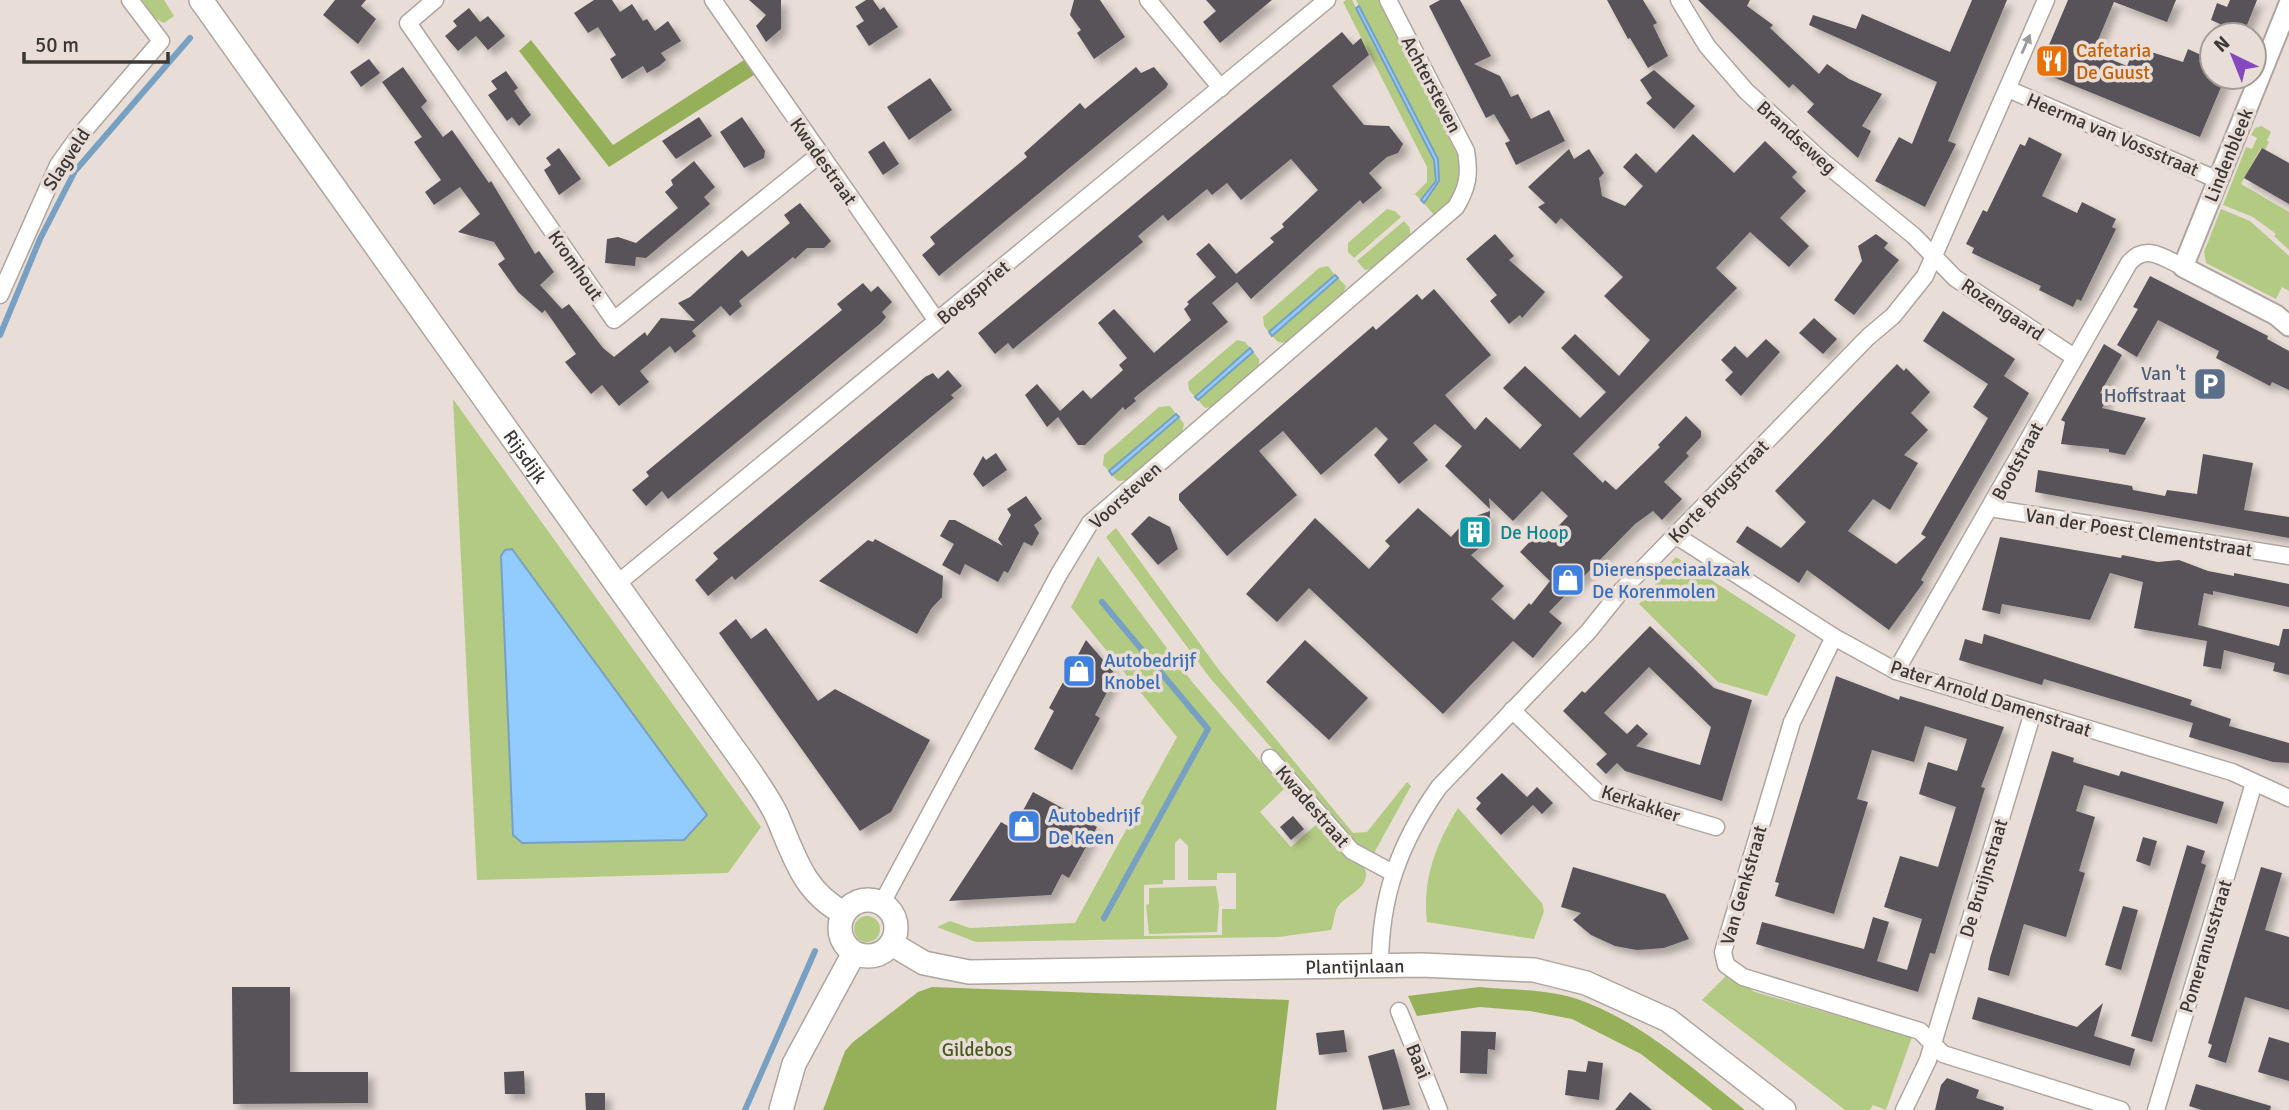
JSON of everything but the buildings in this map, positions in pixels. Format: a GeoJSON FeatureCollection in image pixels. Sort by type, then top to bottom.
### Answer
{"type":"FeatureCollection","features":[{"type":"Feature","properties":{"kind":"main road","name":"Rijsdijk"},"geometry":{"type":"LineString","coordinates":[[201,0],[618,583],[770,802],[800,873],[820,897],[844,913]]}},
{"type":"Feature","properties":{"kind":"main road"},"geometry":{"type":"LineString","coordinates":[[861,901],[882,903],[895,917],[896,936],[892,944],[876,956],[866,957],[854,953],[841,936],[844,913],[861,901]]}},
{"type":"Feature","properties":{"kind":"main road","name":"Plantijnlaan"},"geometry":{"type":"LineString","coordinates":[[892,944],[924,963],[969,972],[1380,966],[1493,966],[1534,970],[1586,983],[1668,1020],[1784,1110]]}},
{"type":"Feature","properties":{"kind":"main road"},"geometry":{"type":"LineString","coordinates":[[781,1110],[794,1063],[854,953]]}},
{"type":"Feature","properties":{"kind":"street","name":"Slagveld"},"geometry":{"type":"LineString","coordinates":[[0,295],[58,165],[81,134],[161,41],[130,0]]}},
{"type":"Feature","properties":{"kind":"street","name":"Kromhout"},"geometry":{"type":"LineString","coordinates":[[435,0],[408,23],[614,320],[819,155]]}},
{"type":"Feature","properties":{"kind":"street"},"geometry":{"type":"LineString","coordinates":[[1149,0],[1221,88]]}},
{"type":"Feature","properties":{"kind":"street","name":"Boegspriet"},"geometry":{"type":"LineString","coordinates":[[618,583],[1327,0]]}},
{"type":"Feature","properties":{"kind":"street","name":"Achtersteven"},"geometry":{"type":"LineString","coordinates":[[1388,0],[1458,132],[1469,172]]}},
{"type":"Feature","properties":{"kind":"street","name":"Brandseweg"},"geometry":{"type":"LineString","coordinates":[[1679,0],[1707,46],[1746,91],[1821,160],[1914,236],[1935,257]]}},
{"type":"Feature","properties":{"kind":"street","name":"Korte Brugstraat"},"geometry":{"type":"LineString","coordinates":[[1380,966],[1382,912],[1393,873],[1419,815],[1439,787],[1675,535],[1868,337],[1893,317],[1911,297],[1935,257],[2046,0]]}},
{"type":"Feature","properties":{"kind":"street","name":"Kwadestraat"},"geometry":{"type":"LineString","coordinates":[[716,1],[819,155],[937,321]]}},
{"type":"Feature","properties":{"kind":"street","name":"Lindenbleek"},"geometry":{"type":"LineString","coordinates":[[2183,267],[2289,4]]}},
{"type":"Feature","properties":{"kind":"street","name":"Heerma van Vossstraat"},"geometry":{"type":"LineString","coordinates":[[2008,89],[2218,180]]}},
{"type":"Feature","properties":{"kind":"street","name":"Voorsteven"},"geometry":{"type":"LineString","coordinates":[[882,903],[1059,573],[1090,523],[1456,207],[1466,190],[1469,172]]}},
{"type":"Feature","properties":{"kind":"street","name":"Bootstraat"},"geometry":{"type":"LineString","coordinates":[[1896,671],[2129,263],[2141,253],[2156,254],[2183,267]]}},
{"type":"Feature","properties":{"kind":"street","name":"Rozengaard"},"geometry":{"type":"LineString","coordinates":[[1935,257],[1955,278],[2074,357]]}},
{"type":"Feature","properties":{"kind":"street"},"geometry":{"type":"LineString","coordinates":[[2183,267],[2276,315],[2289,326]]}},
{"type":"Feature","properties":{"kind":"street","name":"Van der Poest Clementstraat"},"geometry":{"type":"LineString","coordinates":[[1990,509],[2289,556]]}},
{"type":"Feature","properties":{"kind":"street","name":"Pater Arnold Damenstraat"},"geometry":{"type":"LineString","coordinates":[[1675,535],[1834,638],[1896,671],[2232,772],[2289,798]]}},
{"type":"Feature","properties":{"kind":"street","name":"Van Genkstraat"},"geometry":{"type":"LineString","coordinates":[[1834,638],[1792,722],[1723,959],[1729,969],[1743,977],[1920,1031],[1943,1054],[2121,1110]]}},
{"type":"Feature","properties":{"kind":"street","name":"Kerkakker"},"geometry":{"type":"LineString","coordinates":[[1513,709],[1597,792],[1716,827]]}},
{"type":"Feature","properties":{"kind":"street","name":"De Bruijnstraat"},"geometry":{"type":"LineString","coordinates":[[1933,1043],[2033,712]]}},
{"type":"Feature","properties":{"kind":"street","name":"Kwadestraat"},"geometry":{"type":"LineString","coordinates":[[1270,758],[1352,851],[1393,873]]}},
{"type":"Feature","properties":{"kind":"street","name":"Pomeranusstraat"},"geometry":{"type":"LineString","coordinates":[[2156,1110],[2254,783]]}},
{"type":"Feature","properties":{"kind":"street","name":"Baai"},"geometry":{"type":"LineString","coordinates":[[1399,1012],[1437,1109]]}},
{"type":"Feature","properties":{"kind":"street"},"geometry":{"type":"LineString","coordinates":[[1905,1110],[1922,1076],[1933,1043]]}},
{"type":"Feature","properties":{"kind":"green space"},"geometry":{"type":"Polygon","coordinates":[[[142,0],[164,0],[174,16],[164,23],[154,18],[142,0]]]}},
{"type":"Feature","properties":{"kind":"green space"},"geometry":{"type":"Polygon","coordinates":[[[1352,0],[1434,160],[1436,181],[1421,200],[1415,194],[1427,182],[1427,167],[1343,2],[1352,0]]]}},
{"type":"Feature","properties":{"kind":"green space"},"geometry":{"type":"Polygon","coordinates":[[[1356,0],[1379,0],[1458,156],[1459,182],[1453,196],[1434,215],[1424,203],[1439,181],[1438,159],[1356,0]]]}},
{"type":"Feature","properties":{"kind":"green space"},"geometry":{"type":"Polygon","coordinates":[[[531,40],[613,145],[744,60],[754,75],[609,167],[519,51],[531,40]]]}},
{"type":"Feature","properties":{"kind":"green space"},"geometry":{"type":"Polygon","coordinates":[[[2262,126],[2271,132],[2267,140],[2269,142],[2265,150],[2261,148],[2241,184],[2289,212],[2289,250],[2274,236],[2276,234],[2253,217],[2223,205],[2246,147],[2252,149],[2257,138],[2251,135],[2255,128],[2262,126]]]}},
{"type":"Feature","properties":{"kind":"green space"},"geometry":{"type":"Polygon","coordinates":[[[1387,209],[1395,211],[1401,217],[1354,258],[1348,252],[1348,243],[1387,209]]]}},
{"type":"Feature","properties":{"kind":"green space"},"geometry":{"type":"Polygon","coordinates":[[[2221,209],[2250,221],[2289,256],[2289,291],[2282,287],[2276,299],[2206,263],[2204,252],[2221,209]]]}},
{"type":"Feature","properties":{"kind":"green space"},"geometry":{"type":"Polygon","coordinates":[[[1404,221],[1410,228],[1410,236],[1372,269],[1365,270],[1357,261],[1404,221]]]}},
{"type":"Feature","properties":{"kind":"green space"},"geometry":{"type":"Polygon","coordinates":[[[1328,266],[1335,275],[1269,332],[1264,326],[1263,317],[1319,268],[1328,266]]]}},
{"type":"Feature","properties":{"kind":"green space"},"geometry":{"type":"Polygon","coordinates":[[[1338,278],[1346,286],[1343,294],[1286,343],[1278,342],[1272,336],[1338,278]]]}},
{"type":"Feature","properties":{"kind":"green space"},"geometry":{"type":"Polygon","coordinates":[[[1237,340],[1245,342],[1250,348],[1195,397],[1189,390],[1188,382],[1237,340]]]}},
{"type":"Feature","properties":{"kind":"green space"},"geometry":{"type":"Polygon","coordinates":[[[1253,352],[1259,359],[1259,367],[1211,407],[1205,408],[1198,400],[1253,352]]]}},
{"type":"Feature","properties":{"kind":"green space"},"geometry":{"type":"Polygon","coordinates":[[[453,399],[761,827],[728,873],[477,880],[453,399]]]}},
{"type":"Feature","properties":{"kind":"green space"},"geometry":{"type":"Polygon","coordinates":[[[1170,406],[1176,414],[1109,471],[1103,465],[1104,455],[1159,407],[1170,406]]]}},
{"type":"Feature","properties":{"kind":"green space"},"geometry":{"type":"Polygon","coordinates":[[[1179,417],[1184,424],[1182,433],[1128,480],[1118,481],[1112,475],[1179,417]]]}},
{"type":"Feature","properties":{"kind":"green space"},"geometry":{"type":"Polygon","coordinates":[[[1116,528],[1219,670],[1353,833],[1367,832],[1407,782],[1411,786],[1374,853],[1358,846],[1210,678],[1106,537],[1116,528]]]}},
{"type":"Feature","properties":{"kind":"green space"},"geometry":{"type":"Polygon","coordinates":[[[1098,556],[1193,683],[1284,789],[1260,812],[1291,847],[1319,822],[1365,869],[1364,882],[1337,908],[1331,930],[1278,937],[976,942],[937,927],[950,921],[970,928],[1075,923],[1177,737],[1071,607],[1098,556]],[[1180,838],[1175,843],[1175,880],[1144,885],[1144,936],[1222,935],[1222,909],[1236,909],[1236,873],[1217,873],[1217,880],[1188,880],[1188,846],[1180,838]]]}},
{"type":"Feature","properties":{"kind":"green space"},"geometry":{"type":"Polygon","coordinates":[[[1676,557],[1796,635],[1767,696],[1718,682],[1639,604],[1676,557]]]}},
{"type":"Feature","properties":{"kind":"green space"},"geometry":{"type":"Polygon","coordinates":[[[1458,808],[1542,903],[1544,911],[1534,939],[1427,922],[1427,891],[1432,862],[1458,808]]]}},
{"type":"Feature","properties":{"kind":"green space"},"geometry":{"type":"Polygon","coordinates":[[[1216,886],[1219,905],[1217,932],[1149,934],[1146,905],[1149,904],[1149,888],[1216,886]]]}},
{"type":"Feature","properties":{"kind":"green space"},"geometry":{"type":"Polygon","coordinates":[[[867,916],[876,920],[880,929],[876,938],[867,942],[858,938],[854,929],[858,920],[867,916]]]}},
{"type":"Feature","properties":{"kind":"green space"},"geometry":{"type":"Polygon","coordinates":[[[1727,975],[1755,992],[1912,1037],[1886,1110],[1873,1105],[1870,1110],[1845,1110],[1702,1000],[1727,975]]]}},
{"type":"Feature","properties":{"kind":"green space","name":"Gildebos"},"geometry":{"type":"Polygon","coordinates":[[[932,987],[1289,1000],[1276,1110],[823,1110],[845,1051],[918,992],[932,987]]]}},
{"type":"Feature","properties":{"kind":"green space"},"geometry":{"type":"Polygon","coordinates":[[[1479,987],[1556,994],[1603,1010],[1667,1048],[1745,1110],[1713,1110],[1641,1054],[1572,1019],[1530,1011],[1480,1007],[1417,1016],[1408,996],[1479,987]]]}},
{"type":"Feature","properties":{"kind":"water"},"geometry":{"type":"Polygon","coordinates":[[[1359,6],[1438,159],[1439,181],[1424,203],[1421,200],[1436,181],[1434,160],[1356,8],[1359,6]]]}},
{"type":"Feature","properties":{"kind":"water"},"geometry":{"type":"Polygon","coordinates":[[[1335,275],[1338,278],[1272,336],[1269,332],[1335,275]]]}},
{"type":"Feature","properties":{"kind":"water"},"geometry":{"type":"Polygon","coordinates":[[[1250,348],[1253,352],[1198,400],[1195,397],[1250,348]]]}},
{"type":"Feature","properties":{"kind":"water"},"geometry":{"type":"Polygon","coordinates":[[[1176,414],[1179,417],[1112,475],[1109,471],[1176,414]]]}},
{"type":"Feature","properties":{"kind":"water"},"geometry":{"type":"Polygon","coordinates":[[[512,549],[707,815],[684,840],[522,843],[513,835],[501,556],[505,550],[512,549]]]}},
{"type":"Feature","properties":{"kind":"waterway"},"geometry":{"type":"LineString","coordinates":[[0,335],[40,239],[75,171],[190,38]]}},
{"type":"Feature","properties":{"kind":"waterway"},"geometry":{"type":"LineString","coordinates":[[1102,602],[1208,729],[1104,918]]}},
{"type":"Feature","properties":{"kind":"waterway"},"geometry":{"type":"LineString","coordinates":[[745,1110],[815,951]]}},
{"type":"Feature","properties":{"kind":"place","name":"Cafetaria De Guust"},"geometry":{"type":"Point","coordinates":[2052,61]}},
{"type":"Feature","properties":{"kind":"place","name":"Van 't Hoffstraat"},"geometry":{"type":"Point","coordinates":[2210,384]}},
{"type":"Feature","properties":{"kind":"place","name":"De Hoop"},"geometry":{"type":"Point","coordinates":[1475,532]}},
{"type":"Feature","properties":{"kind":"place","name":"Dierenspeciaalzaak De Korenmolen"},"geometry":{"type":"Point","coordinates":[1568,580]}},
{"type":"Feature","properties":{"kind":"place","name":"Autobedrijf Knobel"},"geometry":{"type":"Point","coordinates":[1079,671]}},
{"type":"Feature","properties":{"kind":"place","name":"Autobedrijf De Keen"},"geometry":{"type":"Point","coordinates":[1024,826]}}]}
